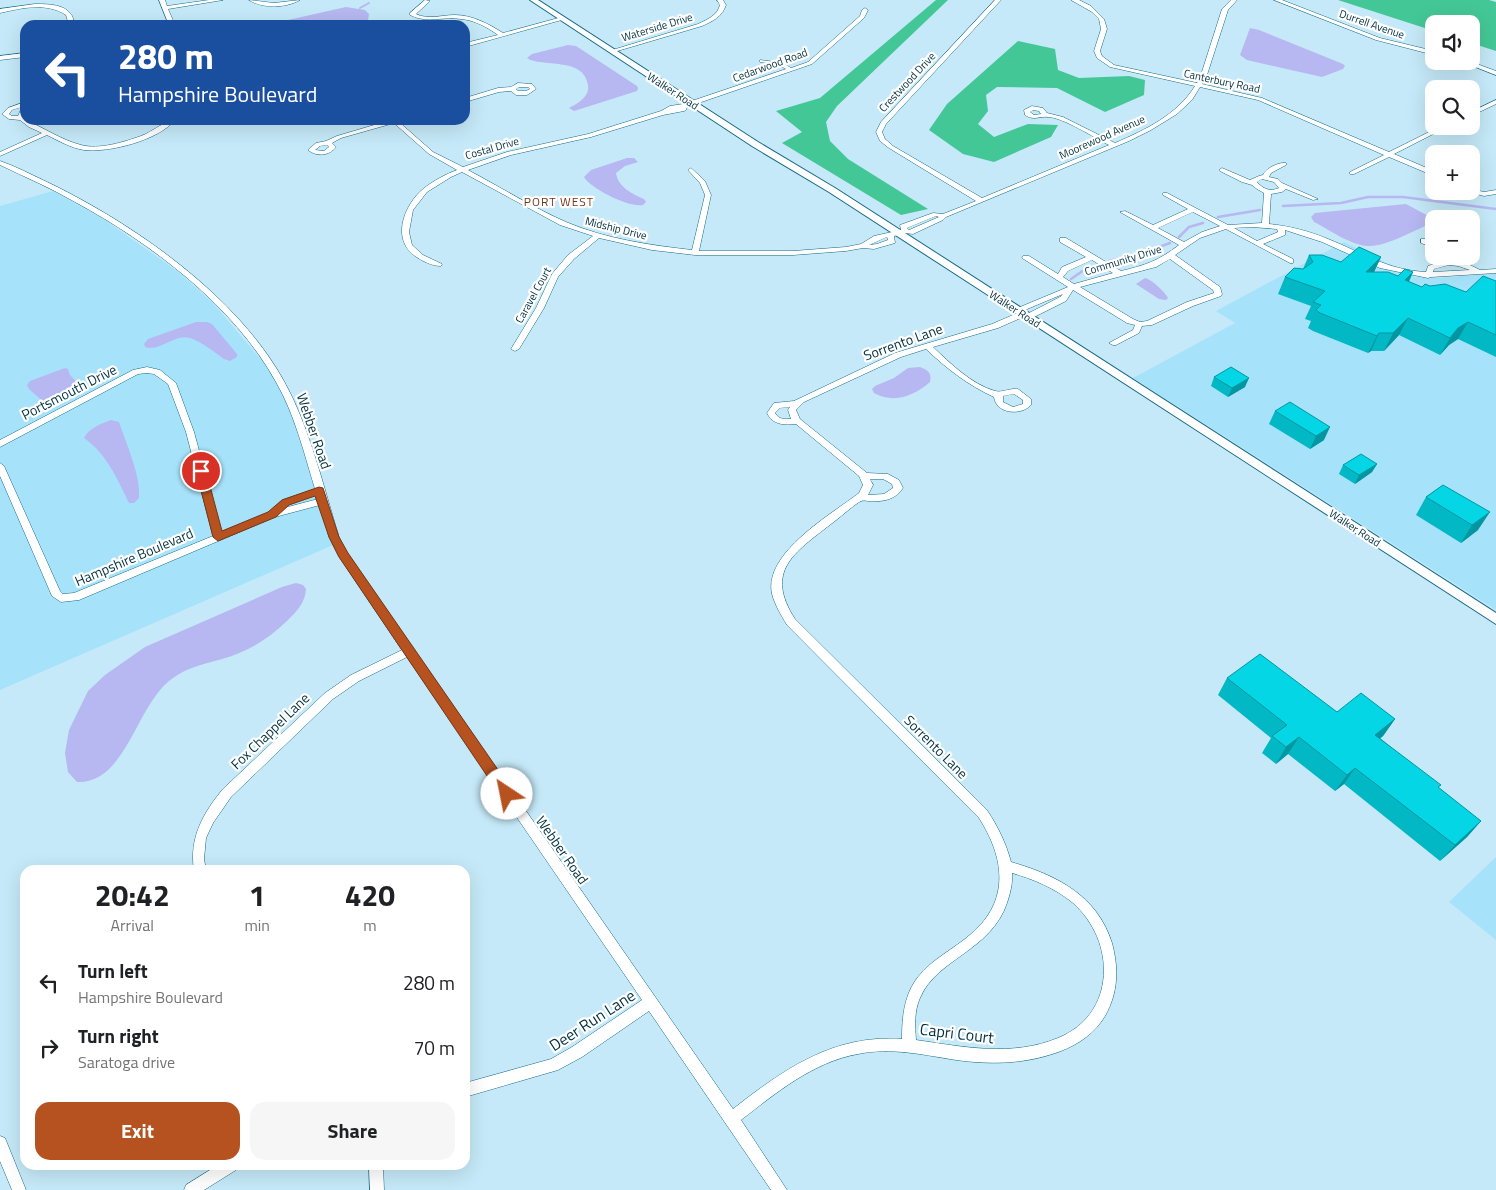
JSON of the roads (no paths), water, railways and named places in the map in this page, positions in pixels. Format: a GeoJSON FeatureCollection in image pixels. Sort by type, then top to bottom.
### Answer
{"type":"FeatureCollection","features":[{"type":"Feature","properties":{"kind":"street"},"geometry":{"type":"LineString","coordinates":[[162,0],[170,20]]}},
{"type":"Feature","properties":{"kind":"street"},"geometry":{"type":"LineString","coordinates":[[166,8],[202,1],[220,0]]}},
{"type":"Feature","properties":{"kind":"street"},"geometry":{"type":"LineString","coordinates":[[252,0],[268,4],[297,0]]}},
{"type":"Feature","properties":{"kind":"street"},"geometry":{"type":"LineString","coordinates":[[435,1],[425,0],[412,14],[422,18],[455,17],[474,20],[487,25],[502,36]]}},
{"type":"Feature","properties":{"kind":"street","name":"Walker Road"},"geometry":{"type":"LineString","coordinates":[[533,0],[612,51],[688,104],[1022,313],[1496,619]]}},
{"type":"Feature","properties":{"kind":"street","name":"Waterside Drive"},"geometry":{"type":"LineString","coordinates":[[612,51],[707,22],[721,12],[722,4],[720,0]]}},
{"type":"Feature","properties":{"kind":"street","name":"Crestwood Drive"},"geometry":{"type":"LineString","coordinates":[[982,200],[891,147],[882,140],[879,132],[883,123],[998,0]]}},
{"type":"Feature","properties":{"kind":"street","name":"Canterbury Road"},"geometry":{"type":"LineString","coordinates":[[1074,0],[1090,8],[1102,20],[1104,28],[1096,51],[1099,57],[1106,63],[1120,69],[1265,100],[1425,170]]}},
{"type":"Feature","properties":{"kind":"street","name":"Moorewood Avenue"},"geometry":{"type":"LineString","coordinates":[[898,234],[910,232],[941,219],[942,216],[1114,145],[1146,131],[1170,116],[1190,99],[1200,86],[1225,9],[1234,0]]}},
{"type":"Feature","properties":{"kind":"street","name":"Durrell Avenue"},"geometry":{"type":"LineString","coordinates":[[1277,0],[1385,41],[1425,51]]}},
{"type":"Feature","properties":{"kind":"street"},"geometry":{"type":"LineString","coordinates":[[0,11],[30,6],[53,7],[68,14],[70,20]]}},
{"type":"Feature","properties":{"kind":"street","name":"Cedarwood Road"},"geometry":{"type":"LineString","coordinates":[[688,104],[813,62],[862,17],[865,10]]}},
{"type":"Feature","properties":{"kind":"street"},"geometry":{"type":"LineString","coordinates":[[470,44],[562,19]]}},
{"type":"Feature","properties":{"kind":"street"},"geometry":{"type":"LineString","coordinates":[[0,58],[20,56]]}},
{"type":"Feature","properties":{"kind":"street"},"geometry":{"type":"LineString","coordinates":[[762,61],[780,64],[791,70]]}},
{"type":"Feature","properties":{"kind":"street"},"geometry":{"type":"LineString","coordinates":[[1480,67],[1496,73]]}},
{"type":"Feature","properties":{"kind":"street"},"geometry":{"type":"LineString","coordinates":[[470,98],[498,90],[512,89]]}},
{"type":"Feature","properties":{"kind":"street"},"geometry":{"type":"LineString","coordinates":[[1480,110],[1496,102]]}},
{"type":"Feature","properties":{"kind":"street","name":"Costal Drive"},"geometry":{"type":"LineString","coordinates":[[438,264],[420,257],[410,248],[406,239],[406,222],[415,202],[425,192],[461,169],[491,158],[588,136],[663,113],[678,111],[684,109],[688,104]]}},
{"type":"Feature","properties":{"kind":"street"},"geometry":{"type":"LineString","coordinates":[[20,107],[10,109],[6,114],[11,118],[20,118]]}},
{"type":"Feature","properties":{"kind":"street"},"geometry":{"type":"LineString","coordinates":[[1046,114],[1061,118],[1114,145]]}},
{"type":"Feature","properties":{"kind":"street"},"geometry":{"type":"LineString","coordinates":[[28,125],[82,147],[98,148],[156,132],[168,125]]}},
{"type":"Feature","properties":{"kind":"street"},"geometry":{"type":"LineString","coordinates":[[328,143],[339,137],[379,125]]}},
{"type":"Feature","properties":{"kind":"street","name":"Midship Drive"},"geometry":{"type":"LineString","coordinates":[[401,125],[431,153],[563,224],[597,236],[638,246],[695,253],[793,253],[846,250],[863,246],[885,235],[898,234]]}},
{"type":"Feature","properties":{"kind":"street"},"geometry":{"type":"LineString","coordinates":[[0,149],[45,132]]}},
{"type":"Feature","properties":{"kind":"street"},"geometry":{"type":"LineString","coordinates":[[0,154],[45,132]]}},
{"type":"Feature","properties":{"kind":"street"},"geometry":{"type":"LineString","coordinates":[[1352,173],[1428,135]]}},
{"type":"Feature","properties":{"kind":"street","name":"Webber Road"},"geometry":{"type":"LineString","coordinates":[[0,163],[57,190],[99,213],[163,257],[208,293],[246,335],[280,381],[297,416],[334,537],[343,555],[780,1190]]}},
{"type":"Feature","properties":{"kind":"street"},"geometry":{"type":"LineString","coordinates":[[1266,177],[1268,172],[1284,164]]}},
{"type":"Feature","properties":{"kind":"street"},"geometry":{"type":"LineString","coordinates":[[691,170],[703,182],[708,195],[695,253]]}},
{"type":"Feature","properties":{"kind":"street"},"geometry":{"type":"LineString","coordinates":[[1222,170],[1244,181],[1253,183],[1258,188],[1268,192],[1280,191],[1283,185]]}},
{"type":"Feature","properties":{"kind":"street"},"geometry":{"type":"LineString","coordinates":[[1253,183],[1257,178],[1266,177],[1315,199]]}},
{"type":"Feature","properties":{"kind":"street"},"geometry":{"type":"LineString","coordinates":[[1266,225],[1268,192]]}},
{"type":"Feature","properties":{"kind":"street"},"geometry":{"type":"LineString","coordinates":[[1480,193],[1496,192]]}},
{"type":"Feature","properties":{"kind":"street"},"geometry":{"type":"LineString","coordinates":[[1165,194],[1290,261]]}},
{"type":"Feature","properties":{"kind":"street"},"geometry":{"type":"LineString","coordinates":[[1152,228],[1192,209]]}},
{"type":"Feature","properties":{"kind":"street"},"geometry":{"type":"LineString","coordinates":[[1124,212],[1184,245]]}},
{"type":"Feature","properties":{"kind":"street","name":"Community Drive"},"geometry":{"type":"LineString","coordinates":[[1022,313],[1054,293],[1119,273],[1153,265],[1171,256],[1184,245],[1203,234],[1227,226],[1266,225],[1280,227],[1325,240],[1390,269],[1428,276],[1496,271]]}},
{"type":"Feature","properties":{"kind":"street"},"geometry":{"type":"LineString","coordinates":[[1258,243],[1282,233],[1280,227]]}},
{"type":"Feature","properties":{"kind":"street","name":"Caravel Court"},"geometry":{"type":"LineString","coordinates":[[515,349],[540,308],[555,276],[571,257],[597,236]]}},
{"type":"Feature","properties":{"kind":"street"},"geometry":{"type":"LineString","coordinates":[[1063,240],[1119,273]]}},
{"type":"Feature","properties":{"kind":"street"},"geometry":{"type":"LineString","coordinates":[[1026,258],[1059,278],[1072,289],[1130,321],[1139,324],[1149,323],[1190,304],[1218,294],[1216,289],[1171,256]]}},
{"type":"Feature","properties":{"kind":"street"},"geometry":{"type":"LineString","coordinates":[[1059,278],[1065,269],[1092,257]]}},
{"type":"Feature","properties":{"kind":"street"},"geometry":{"type":"LineString","coordinates":[[1428,276],[1431,268],[1438,265]]}},
{"type":"Feature","properties":{"kind":"street"},"geometry":{"type":"LineString","coordinates":[[1466,265],[1477,271]]}},
{"type":"Feature","properties":{"kind":"street","name":"Community Drive"},"geometry":{"type":"LineString","coordinates":[[1022,313],[1063,299],[1072,289]]}},
{"type":"Feature","properties":{"kind":"street","name":"Sorrento Lane"},"geometry":{"type":"LineString","coordinates":[[864,476],[798,422],[779,421],[774,418],[771,413],[773,408],[778,405],[796,404],[880,363],[927,346],[995,326],[1022,313]]}},
{"type":"Feature","properties":{"kind":"street"},"geometry":{"type":"LineString","coordinates":[[1112,343],[1136,331],[1139,324]]}},
{"type":"Feature","properties":{"kind":"street"},"geometry":{"type":"LineString","coordinates":[[927,346],[957,374],[975,386],[998,396]]}},
{"type":"Feature","properties":{"kind":"street","name":"Portsmouth Drive"},"geometry":{"type":"LineString","coordinates":[[0,444],[136,372],[152,371],[172,383],[190,432],[218,537]]}},
{"type":"Feature","properties":{"kind":"street"},"geometry":{"type":"LineString","coordinates":[[796,404],[792,413],[798,422]]}},
{"type":"Feature","properties":{"kind":"street","name":"Hampshire Boulevard"},"geometry":{"type":"LineString","coordinates":[[0,466],[56,593],[61,598],[75,597],[321,496]]}},
{"type":"Feature","properties":{"kind":"street"},"geometry":{"type":"LineString","coordinates":[[864,476],[887,476],[895,481],[898,488],[895,493],[887,497],[859,498],[865,494],[867,487],[864,476]]}},
{"type":"Feature","properties":{"kind":"street","name":"Sorrento Lane"},"geometry":{"type":"LineString","coordinates":[[859,498],[798,544],[786,556],[777,577],[779,600],[792,622],[983,814],[1000,844],[1006,866],[1005,889],[998,910],[992,920],[976,938],[926,977],[918,989],[910,1010],[909,1046]]}},
{"type":"Feature","properties":{"kind":"street","name":"Fox Chappel Lane"},"geometry":{"type":"LineString","coordinates":[[199,865],[198,852],[205,825],[227,793],[329,696],[355,678],[409,651]]}},
{"type":"Feature","properties":{"kind":"street","name":"Capri Court"},"geometry":{"type":"LineString","coordinates":[[731,1119],[781,1081],[819,1059],[860,1047],[882,1044],[971,1055],[1017,1056],[1039,1052],[1065,1042],[1088,1027],[1101,1010],[1109,990],[1111,968],[1103,936],[1092,916],[1076,898],[1058,884],[1036,874],[1006,866]]}},
{"type":"Feature","properties":{"kind":"street","name":"Deer Run Lane"},"geometry":{"type":"LineString","coordinates":[[470,1089],[553,1065],[577,1052],[651,1002]]}},
{"type":"Feature","properties":{"kind":"street"},"geometry":{"type":"LineString","coordinates":[[0,1143],[18,1190]]}},
{"type":"Feature","properties":{"kind":"street"},"geometry":{"type":"LineString","coordinates":[[191,1190],[223,1170]]}},
{"type":"Feature","properties":{"kind":"street"},"geometry":{"type":"LineString","coordinates":[[376,1170],[377,1190]]}},
{"type":"Feature","properties":{"kind":"waterway"},"geometry":{"type":"LineString","coordinates":[[360,8],[369,3]]}},
{"type":"Feature","properties":{"kind":"waterway"},"geometry":{"type":"LineString","coordinates":[[1283,206],[1341,203],[1368,197],[1403,197],[1496,209]]}},
{"type":"Feature","properties":{"kind":"waterway"},"geometry":{"type":"LineString","coordinates":[[1218,217],[1260,210]]}},
{"type":"Feature","properties":{"kind":"waterway"},"geometry":{"type":"LineString","coordinates":[[1179,237],[1189,227],[1203,223]]}},
{"type":"Feature","properties":{"kind":"waterway"},"geometry":{"type":"LineString","coordinates":[[1109,261],[1137,255],[1170,243]]}},
{"type":"Feature","properties":{"kind":"waterway"},"geometry":{"type":"LineString","coordinates":[[1071,279],[1084,270],[1096,266]]}},
{"type":"Feature","properties":{"kind":"district","name":"PORT WEST"},"geometry":{"type":"Point","coordinates":[559,202]}}]}
